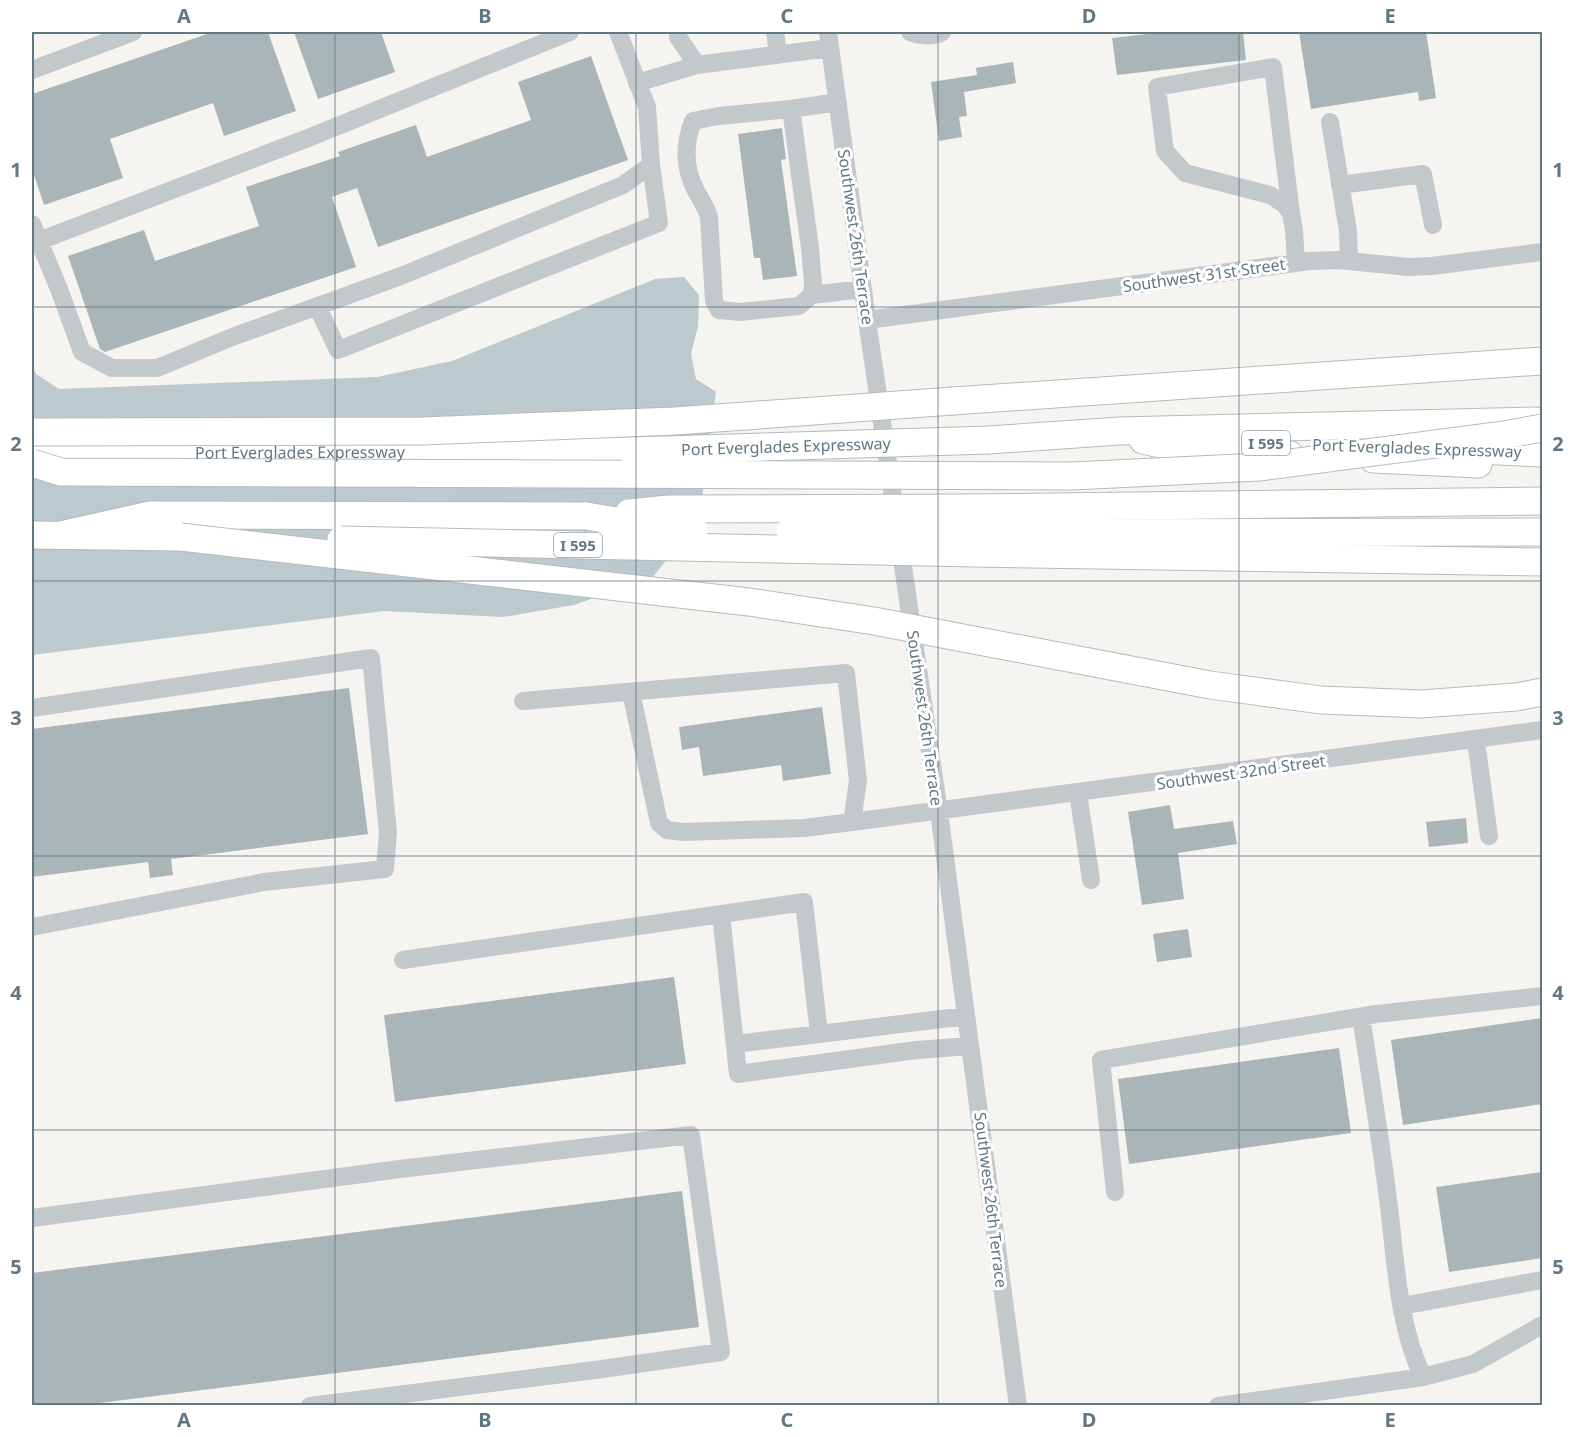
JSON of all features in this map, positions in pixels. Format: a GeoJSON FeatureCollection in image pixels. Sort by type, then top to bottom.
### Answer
{"type":"FeatureCollection","features":[{"type":"Feature","properties":{"kind":"highway"},"geometry":{"type":"LineString","coordinates":[[32,432],[423,431],[675,421],[1542,361]]}},
{"type":"Feature","properties":{"kind":"highway"},"geometry":{"type":"LineString","coordinates":[[989,440],[1119,431],[1542,421]]}},
{"type":"Feature","properties":{"kind":"highway"},"geometry":{"type":"LineString","coordinates":[[32,463],[61,472],[1072,476],[1259,467],[1542,428]]}},
{"type":"Feature","properties":{"kind":"highway","name":"Port Everglades Expressway"},"geometry":{"type":"LineString","coordinates":[[32,453],[632,451],[989,440],[1142,440],[1392,445],[1542,453]]}},
{"type":"Feature","properties":{"kind":"highway"},"geometry":{"type":"LineString","coordinates":[[1142,440],[1190,451],[1542,467]]}},
{"type":"Feature","properties":{"kind":"highway"},"geometry":{"type":"LineString","coordinates":[[971,531],[1542,501]]}},
{"type":"Feature","properties":{"kind":"highway"},"geometry":{"type":"LineString","coordinates":[[61,535],[150,515],[586,516],[669,509],[971,531],[1542,532]]}},
{"type":"Feature","properties":{"kind":"highway","name":"I 595"},"geometry":{"type":"LineString","coordinates":[[32,535],[181,537],[971,531],[1542,562]]}},
{"type":"Feature","properties":{"kind":"highway"},"geometry":{"type":"LineString","coordinates":[[181,537],[749,602],[874,621],[1210,685],[1321,700],[1421,704],[1542,693]]}},
{"type":"Feature","properties":{"kind":"street"},"geometry":{"type":"LineString","coordinates":[[32,70],[133,32]]}},
{"type":"Feature","properties":{"kind":"street"},"geometry":{"type":"LineString","coordinates":[[39,241],[308,138],[570,32]]}},
{"type":"Feature","properties":{"kind":"street"},"geometry":{"type":"LineString","coordinates":[[317,306],[338,350],[658,223],[647,107],[618,32]]}},
{"type":"Feature","properties":{"kind":"street"},"geometry":{"type":"LineString","coordinates":[[678,32],[678,37],[697,65]]}},
{"type":"Feature","properties":{"kind":"street"},"geometry":{"type":"LineString","coordinates":[[776,32],[778,55]]}},
{"type":"Feature","properties":{"kind":"street"},"geometry":{"type":"LineString","coordinates":[[910,32],[937,35],[942,32]]}},
{"type":"Feature","properties":{"kind":"street"},"geometry":{"type":"LineString","coordinates":[[638,83],[697,65],[778,55],[829,40]]}},
{"type":"Feature","properties":{"kind":"street","name":"Southwest 26th Terrace"},"geometry":{"type":"LineString","coordinates":[[829,40],[867,320],[939,812],[1018,1406]]}},
{"type":"Feature","properties":{"kind":"street"},"geometry":{"type":"LineString","coordinates":[[1291,213],[1284,204],[1270,195],[1185,172],[1165,151],[1156,87],[1273,67],[1294,230],[1296,263]]}},
{"type":"Feature","properties":{"kind":"street"},"geometry":{"type":"LineString","coordinates":[[838,102],[693,121],[688,133],[685,154],[695,189],[705,204],[709,217],[716,307],[719,310],[726,312],[800,306],[812,295],[863,288]]}},
{"type":"Feature","properties":{"kind":"street"},"geometry":{"type":"LineString","coordinates":[[791,109],[810,248],[812,295]]}},
{"type":"Feature","properties":{"kind":"street"},"geometry":{"type":"LineString","coordinates":[[1330,122],[1347,231],[1349,261]]}},
{"type":"Feature","properties":{"kind":"street"},"geometry":{"type":"LineString","coordinates":[[32,224],[82,352],[112,368],[157,368],[235,336],[401,276],[623,185],[651,165]]}},
{"type":"Feature","properties":{"kind":"street"},"geometry":{"type":"LineString","coordinates":[[1340,185],[1424,174],[1433,225]]}},
{"type":"Feature","properties":{"kind":"street","name":"Southwest 31st Street"},"geometry":{"type":"LineString","coordinates":[[867,320],[1310,261],[1349,261],[1409,267],[1542,252]]}},
{"type":"Feature","properties":{"kind":"street"},"geometry":{"type":"LineString","coordinates":[[32,708],[371,658],[388,833],[385,869],[264,882],[32,927]]}},
{"type":"Feature","properties":{"kind":"street"},"geometry":{"type":"LineString","coordinates":[[523,701],[846,673],[858,781],[852,822]]}},
{"type":"Feature","properties":{"kind":"street","name":"Southwest 32nd Street"},"geometry":{"type":"LineString","coordinates":[[631,692],[659,823],[667,830],[683,832],[804,828],[939,812],[1476,741],[1542,730]]}},
{"type":"Feature","properties":{"kind":"street"},"geometry":{"type":"LineString","coordinates":[[1476,741],[1489,836]]}},
{"type":"Feature","properties":{"kind":"street"},"geometry":{"type":"LineString","coordinates":[[1078,793],[1091,880]]}},
{"type":"Feature","properties":{"kind":"street"},"geometry":{"type":"LineString","coordinates":[[404,960],[804,902],[819,1034]]}},
{"type":"Feature","properties":{"kind":"street"},"geometry":{"type":"LineString","coordinates":[[721,914],[738,1074],[917,1050],[970,1046]]}},
{"type":"Feature","properties":{"kind":"street"},"geometry":{"type":"LineString","coordinates":[[1115,1192],[1101,1060],[1361,1017],[1542,996]]}},
{"type":"Feature","properties":{"kind":"street"},"geometry":{"type":"LineString","coordinates":[[735,1044],[966,1016]]}},
{"type":"Feature","properties":{"kind":"street"},"geometry":{"type":"LineString","coordinates":[[1361,1017],[1384,1165],[1402,1306],[1412,1354],[1423,1377]]}},
{"type":"Feature","properties":{"kind":"street"},"geometry":{"type":"LineString","coordinates":[[32,1218],[400,1169],[691,1135],[721,1352],[310,1406]]}},
{"type":"Feature","properties":{"kind":"street"},"geometry":{"type":"LineString","coordinates":[[1402,1306],[1542,1280]]}},
{"type":"Feature","properties":{"kind":"street"},"geometry":{"type":"LineString","coordinates":[[1218,1406],[1423,1377],[1473,1364],[1542,1324]]}},
{"type":"Feature","properties":{"kind":"shaded area"},"geometry":{"type":"Polygon","coordinates":[[[684,277],[699,295],[698,326],[691,354],[696,379],[716,392],[699,519],[653,577],[574,605],[503,617],[384,611],[32,655],[32,366],[36,374],[59,389],[377,377],[452,361],[655,279],[684,277]]]}},
{"type":"Feature","properties":{"kind":"building"},"geometry":{"type":"Polygon","coordinates":[[[213,32],[268,32],[296,111],[224,136],[213,103],[110,139],[123,178],[44,205],[32,169],[32,94],[213,32]]]}},
{"type":"Feature","properties":{"kind":"building"},"geometry":{"type":"Polygon","coordinates":[[[294,32],[381,32],[395,72],[318,99],[294,32]]]}},
{"type":"Feature","properties":{"kind":"building"},"geometry":{"type":"Polygon","coordinates":[[[1165,32],[1243,32],[1246,60],[1117,75],[1112,38],[1165,32]]]}},
{"type":"Feature","properties":{"kind":"building"},"geometry":{"type":"Polygon","coordinates":[[[1299,32],[1426,32],[1436,98],[1419,101],[1418,92],[1311,109],[1299,32]]]}},
{"type":"Feature","properties":{"kind":"building"},"geometry":{"type":"Polygon","coordinates":[[[591,56],[628,160],[378,247],[357,188],[332,197],[356,267],[105,352],[100,349],[68,256],[144,230],[155,261],[259,226],[246,187],[340,156],[338,152],[416,125],[427,157],[531,120],[518,82],[591,56]]]}},
{"type":"Feature","properties":{"kind":"building"},"geometry":{"type":"Polygon","coordinates":[[[1013,62],[1016,83],[964,92],[967,116],[959,117],[962,137],[939,141],[931,82],[977,75],[976,68],[1013,62]]]}},
{"type":"Feature","properties":{"kind":"building"},"geometry":{"type":"Polygon","coordinates":[[[782,128],[786,159],[781,160],[797,276],[763,280],[760,258],[754,258],[738,134],[782,128]]]}},
{"type":"Feature","properties":{"kind":"building"},"geometry":{"type":"Polygon","coordinates":[[[349,688],[368,834],[171,859],[173,875],[150,878],[148,862],[32,877],[32,729],[349,688]]]}},
{"type":"Feature","properties":{"kind":"building"},"geometry":{"type":"Polygon","coordinates":[[[822,707],[831,774],[783,781],[781,765],[703,776],[699,747],[682,750],[679,727],[822,707]]]}},
{"type":"Feature","properties":{"kind":"building"},"geometry":{"type":"Polygon","coordinates":[[[1170,805],[1174,829],[1233,821],[1237,844],[1178,853],[1184,899],[1142,905],[1128,812],[1170,805]]]}},
{"type":"Feature","properties":{"kind":"building"},"geometry":{"type":"Polygon","coordinates":[[[1466,818],[1468,843],[1429,847],[1426,822],[1466,818]]]}},
{"type":"Feature","properties":{"kind":"building"},"geometry":{"type":"Polygon","coordinates":[[[1188,929],[1192,957],[1157,962],[1153,934],[1188,929]]]}},
{"type":"Feature","properties":{"kind":"building"},"geometry":{"type":"Polygon","coordinates":[[[674,977],[686,1064],[395,1102],[384,1015],[674,977]]]}},
{"type":"Feature","properties":{"kind":"building"},"geometry":{"type":"Polygon","coordinates":[[[1542,1018],[1542,1104],[1403,1125],[1391,1040],[1542,1018]]]}},
{"type":"Feature","properties":{"kind":"building"},"geometry":{"type":"Polygon","coordinates":[[[1339,1048],[1351,1133],[1129,1164],[1118,1079],[1339,1048]]]}},
{"type":"Feature","properties":{"kind":"building"},"geometry":{"type":"Polygon","coordinates":[[[1542,1172],[1542,1258],[1449,1272],[1436,1187],[1542,1172]]]}},
{"type":"Feature","properties":{"kind":"building"},"geometry":{"type":"Polygon","coordinates":[[[682,1191],[699,1327],[76,1406],[32,1406],[32,1273],[682,1191]]]}}]}
